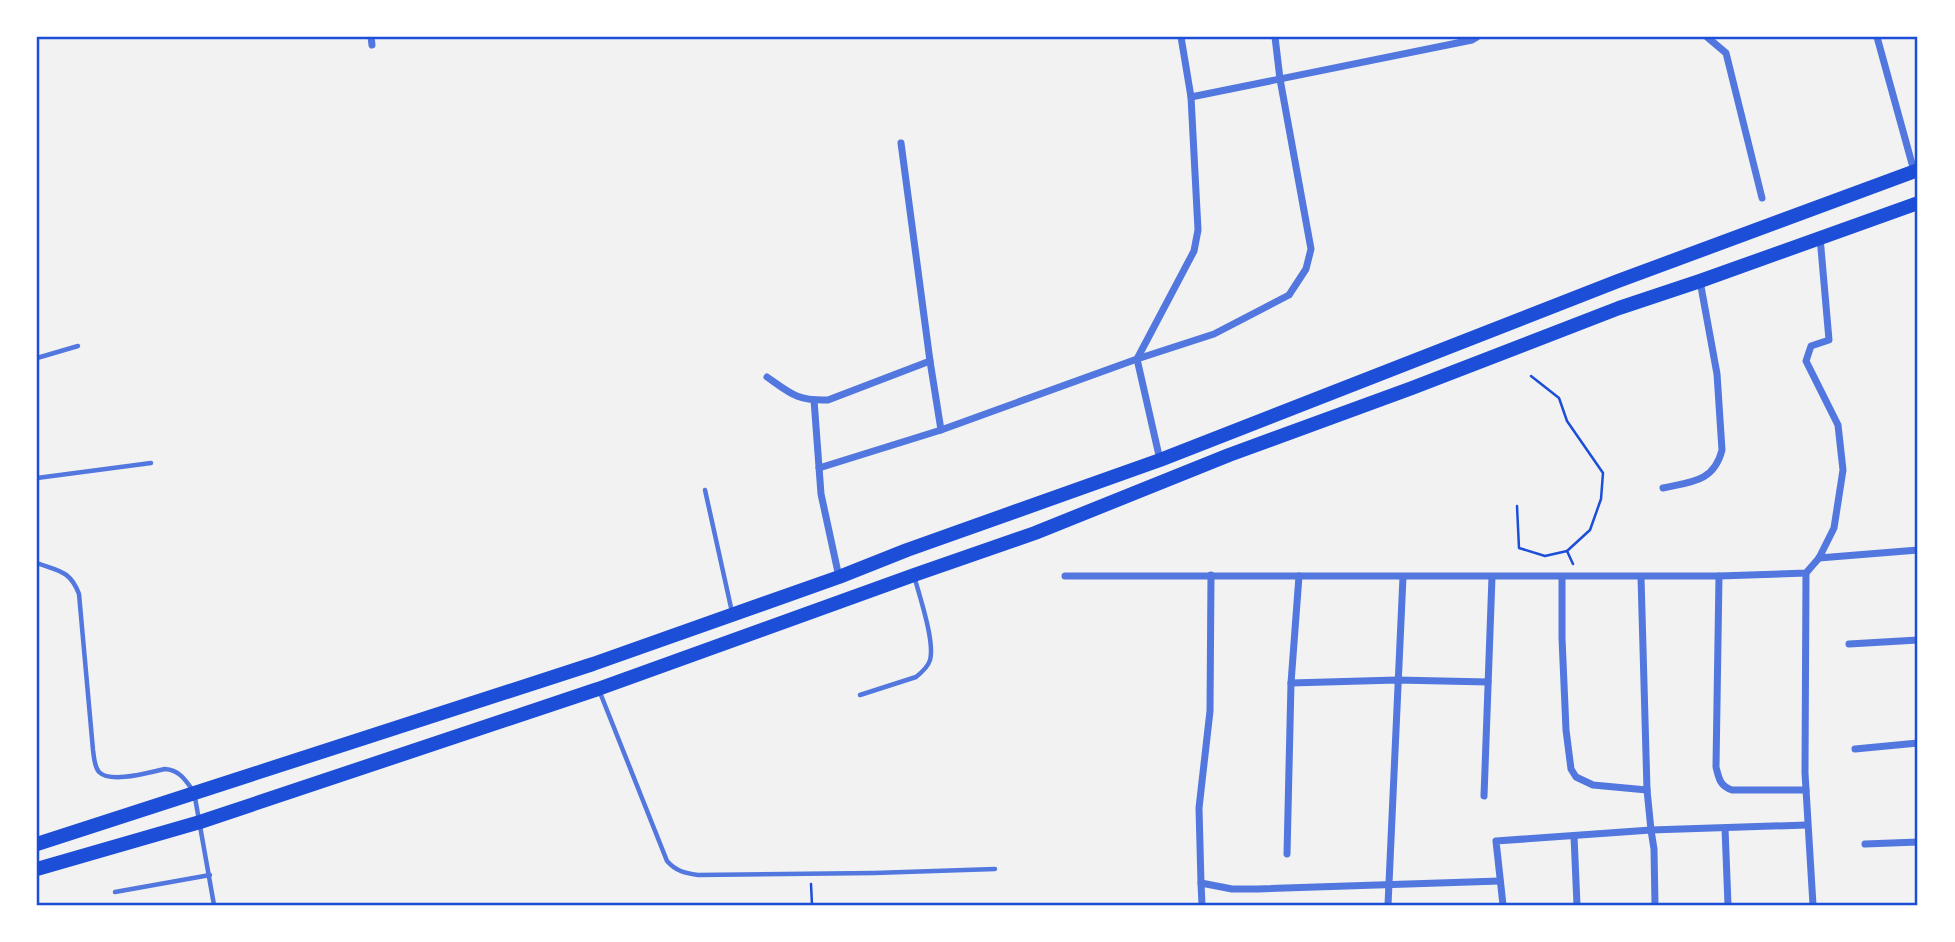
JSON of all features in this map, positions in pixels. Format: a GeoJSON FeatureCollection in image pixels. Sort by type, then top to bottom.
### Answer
{"type":"FeatureCollection","features":[{"type":"Feature","properties":{"kind":"main road"},"geometry":{"type":"LineString","coordinates":[[37,844],[593,664],[839,577],[1160,460],[1618,281],[1916,171]]}},
{"type":"Feature","properties":{"kind":"main road"},"geometry":{"type":"LineString","coordinates":[[37,869],[200,822],[598,689],[1035,533],[1229,455],[1619,308],[1918,203]]}},
{"type":"Feature","properties":{"kind":"street"},"geometry":{"type":"LineString","coordinates":[[1160,460],[1137,359],[1194,251],[1198,230],[1191,97],[1181,37]]}},
{"type":"Feature","properties":{"kind":"street"},"geometry":{"type":"LineString","coordinates":[[819,468],[942,429],[1214,334],[1289,295],[1306,269],[1311,249],[1280,79],[1275,37]]}},
{"type":"Feature","properties":{"kind":"street"},"geometry":{"type":"LineString","coordinates":[[1191,97],[1477,37]]}},
{"type":"Feature","properties":{"kind":"street"},"geometry":{"type":"LineString","coordinates":[[1707,37],[1726,53],[1762,198]]}},
{"type":"Feature","properties":{"kind":"street"},"geometry":{"type":"LineString","coordinates":[[1877,37],[1916,171]]}},
{"type":"Feature","properties":{"kind":"street"},"geometry":{"type":"LineString","coordinates":[[901,144],[930,361],[942,429]]}},
{"type":"Feature","properties":{"kind":"street"},"geometry":{"type":"LineString","coordinates":[[1813,905],[1806,790],[1806,573],[1819,558],[1834,528],[1843,470],[1838,425],[1806,361],[1811,346],[1829,340],[1820,237]]}},
{"type":"Feature","properties":{"kind":"street"},"geometry":{"type":"LineString","coordinates":[[1663,488],[1699,480],[1711,473],[1722,450],[1717,374],[1700,281]]}},
{"type":"Feature","properties":{"kind":"street"},"geometry":{"type":"LineString","coordinates":[[767,377],[794,397],[828,400],[930,361]]}},
{"type":"Feature","properties":{"kind":"street"},"geometry":{"type":"LineString","coordinates":[[814,400],[821,494],[839,577]]}},
{"type":"Feature","properties":{"kind":"street"},"geometry":{"type":"LineString","coordinates":[[1819,558],[1918,551]]}},
{"type":"Feature","properties":{"kind":"street"},"geometry":{"type":"LineString","coordinates":[[1065,576],[1641,577],[1806,573]]}},
{"type":"Feature","properties":{"kind":"street"},"geometry":{"type":"LineString","coordinates":[[1202,905],[1199,808],[1210,711],[1211,575]]}},
{"type":"Feature","properties":{"kind":"street"},"geometry":{"type":"LineString","coordinates":[[1287,854],[1291,683],[1300,576]]}},
{"type":"Feature","properties":{"kind":"street"},"geometry":{"type":"LineString","coordinates":[[1719,576],[1716,767],[1719,779],[1724,787],[1732,790],[1806,790]]}},
{"type":"Feature","properties":{"kind":"street"},"geometry":{"type":"LineString","coordinates":[[1388,905],[1403,577]]}},
{"type":"Feature","properties":{"kind":"street"},"geometry":{"type":"LineString","coordinates":[[1484,796],[1492,577]]}},
{"type":"Feature","properties":{"kind":"street"},"geometry":{"type":"LineString","coordinates":[[1562,577],[1566,730],[1571,769],[1576,777],[1593,785],[1647,790]]}},
{"type":"Feature","properties":{"kind":"street"},"geometry":{"type":"LineString","coordinates":[[1641,577],[1647,790],[1654,849],[1655,905]]}},
{"type":"Feature","properties":{"kind":"street"},"geometry":{"type":"LineString","coordinates":[[1849,644],[1918,640]]}},
{"type":"Feature","properties":{"kind":"street"},"geometry":{"type":"LineString","coordinates":[[1291,683],[1397,680],[1488,682]]}},
{"type":"Feature","properties":{"kind":"street"},"geometry":{"type":"LineString","coordinates":[[1855,749],[1918,743]]}},
{"type":"Feature","properties":{"kind":"street"},"geometry":{"type":"LineString","coordinates":[[1503,905],[1496,841],[1651,830],[1807,825]]}},
{"type":"Feature","properties":{"kind":"street"},"geometry":{"type":"LineString","coordinates":[[1725,828],[1728,905]]}},
{"type":"Feature","properties":{"kind":"street"},"geometry":{"type":"LineString","coordinates":[[1574,836],[1577,905]]}},
{"type":"Feature","properties":{"kind":"street"},"geometry":{"type":"LineString","coordinates":[[1865,844],[1918,842]]}},
{"type":"Feature","properties":{"kind":"street"},"geometry":{"type":"LineString","coordinates":[[1201,883],[1232,889],[1500,881]]}},
{"type":"Feature","properties":{"kind":"lane"},"geometry":{"type":"LineString","coordinates":[[37,358],[78,346]]}},
{"type":"Feature","properties":{"kind":"lane"},"geometry":{"type":"LineString","coordinates":[[37,478],[150,463]]}},
{"type":"Feature","properties":{"kind":"lane"},"geometry":{"type":"LineString","coordinates":[[705,490],[733,614]]}},
{"type":"Feature","properties":{"kind":"lane"},"geometry":{"type":"LineString","coordinates":[[37,563],[62,571],[74,580],[79,594],[96,768],[102,775],[112,778],[165,769],[173,769],[183,777],[194,792],[214,905]]}},
{"type":"Feature","properties":{"kind":"lane"},"geometry":{"type":"LineString","coordinates":[[860,695],[916,677],[930,661],[930,639],[914,575]]}},
{"type":"Feature","properties":{"kind":"lane"},"geometry":{"type":"LineString","coordinates":[[598,689],[667,861],[674,869],[698,875],[995,869]]}},
{"type":"Feature","properties":{"kind":"lane"},"geometry":{"type":"LineString","coordinates":[[115,892],[210,875]]}},
{"type":"Feature","properties":{"kind":"path"},"geometry":{"type":"LineString","coordinates":[[1517,506],[1518,548],[1545,556],[1567,551],[1590,530],[1601,499],[1603,473],[1567,421],[1559,398],[1531,376]]}},
{"type":"Feature","properties":{"kind":"path"},"geometry":{"type":"LineString","coordinates":[[1567,551],[1579,577]]}},
{"type":"Feature","properties":{"kind":"path"},"geometry":{"type":"LineString","coordinates":[[810,874],[812,905]]}}]}
